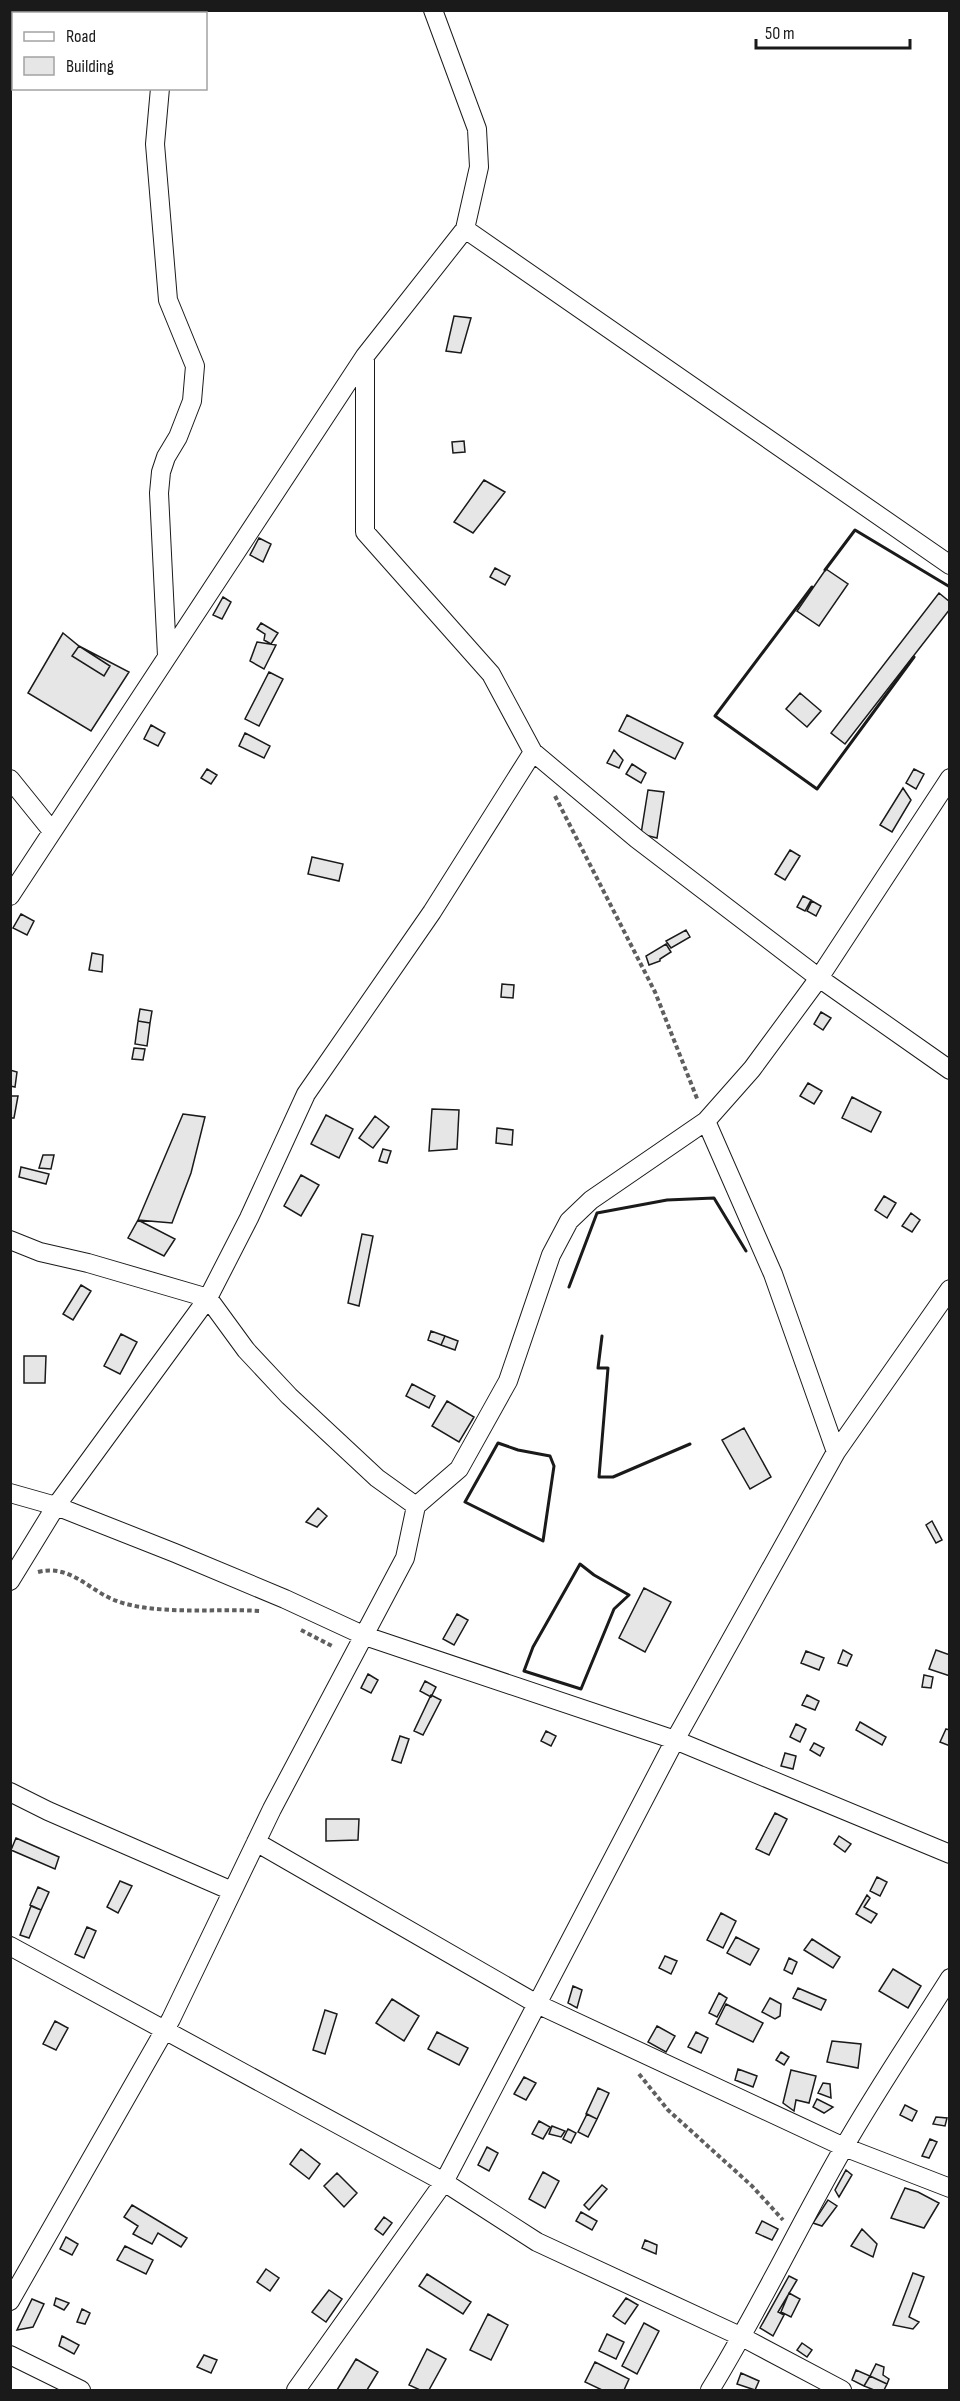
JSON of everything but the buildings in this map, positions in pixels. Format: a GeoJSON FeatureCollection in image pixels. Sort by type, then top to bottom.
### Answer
{"type":"FeatureCollection","features":[{"type":"Feature","properties":{"kind":"street"},"geometry":{"type":"LineString","coordinates":[[10,896],[365,356],[465,229],[479,167],[478,135],[433,10]]}},
{"type":"Feature","properties":{"kind":"street"},"geometry":{"type":"LineString","coordinates":[[160,90],[155,144],[168,300],[195,366],[192,401],[161,472],[159,493],[167,656]]}},
{"type":"Feature","properties":{"kind":"street"},"geometry":{"type":"LineString","coordinates":[[465,229],[950,565]]}},
{"type":"Feature","properties":{"kind":"street"},"geometry":{"type":"LineString","coordinates":[[365,356],[365,532],[491,674],[533,752],[637,839],[819,978],[950,1070]]}},
{"type":"Feature","properties":{"kind":"street"},"geometry":{"type":"LineString","coordinates":[[10,1581],[56,1506],[208,1298],[249,1218],[306,1094],[432,912],[533,752]]}},
{"type":"Feature","properties":{"kind":"street"},"geometry":{"type":"LineString","coordinates":[[10,2301],[164,2031],[256,1842],[405,1557],[416,1506],[459,1469],[508,1381],[551,1255],[569,1221],[591,1200],[706,1121],[752,1069],[819,978],[950,778]]}},
{"type":"Feature","properties":{"kind":"street"},"geometry":{"type":"LineString","coordinates":[[10,779],[52,831]]}},
{"type":"Feature","properties":{"kind":"street"},"geometry":{"type":"LineString","coordinates":[[706,1121],[773,1274],[836,1452]]}},
{"type":"Feature","properties":{"kind":"street"},"geometry":{"type":"LineString","coordinates":[[10,1240],[39,1252],[88,1263],[208,1298],[246,1350],[289,1396],[377,1478],[416,1506]]}},
{"type":"Feature","properties":{"kind":"street"},"geometry":{"type":"LineString","coordinates":[[296,2391],[444,2182],[675,1740],[836,1452],[950,1289]]}},
{"type":"Feature","properties":{"kind":"street"},"geometry":{"type":"LineString","coordinates":[[10,1493],[56,1506],[285,1599],[365,1636],[675,1740],[950,1854]]}},
{"type":"Feature","properties":{"kind":"street"},"geometry":{"type":"LineString","coordinates":[[10,1792],[48,1811],[232,1891]]}},
{"type":"Feature","properties":{"kind":"street"},"geometry":{"type":"LineString","coordinates":[[256,1842],[537,2004],[844,2147],[950,2188]]}},
{"type":"Feature","properties":{"kind":"street"},"geometry":{"type":"LineString","coordinates":[[10,1946],[444,2182],[537,2242],[742,2337],[842,2391]]}},
{"type":"Feature","properties":{"kind":"street"},"geometry":{"type":"LineString","coordinates":[[710,2391],[742,2337],[795,2234],[844,2147],[950,1978]]}},
{"type":"Feature","properties":{"kind":"street"},"geometry":{"type":"LineString","coordinates":[[10,2355],[81,2391]]}},
{"type":"Feature","properties":{"kind":"path"},"geometry":{"type":"LineString","coordinates":[[554,794],[655,992],[706,1121]]}},
{"type":"Feature","properties":{"kind":"path"},"geometry":{"type":"LineString","coordinates":[[33,1577],[40,1571],[72,1574],[113,1599],[150,1610],[227,1609],[265,1612]]}},
{"type":"Feature","properties":{"kind":"path"},"geometry":{"type":"LineString","coordinates":[[294,1626],[332,1646]]}},
{"type":"Feature","properties":{"kind":"path"},"geometry":{"type":"LineString","coordinates":[[632,2065],[668,2110],[752,2186],[795,2234]]}},
{"type":"Feature","properties":{"kind":"wall"},"geometry":{"type":"LineString","coordinates":[[825,570],[855,530],[950,587]]}},
{"type":"Feature","properties":{"kind":"wall"},"geometry":{"type":"LineString","coordinates":[[812,587],[715,716],[817,789],[914,657]]}},
{"type":"Feature","properties":{"kind":"wall"},"geometry":{"type":"LineString","coordinates":[[569,1287],[597,1213],[667,1200],[714,1198],[746,1251]]}},
{"type":"Feature","properties":{"kind":"wall"},"geometry":{"type":"LineString","coordinates":[[602,1336],[598,1368],[608,1368],[599,1477],[613,1477],[690,1444]]}},
{"type":"Feature","properties":{"kind":"wall"},"geometry":{"type":"LineString","coordinates":[[498,1443],[518,1450],[550,1456],[554,1466],[543,1541],[465,1502],[498,1443]]}},
{"type":"Feature","properties":{"kind":"wall"},"geometry":{"type":"LineString","coordinates":[[580,1564],[594,1575],[629,1595],[614,1609],[581,1689],[524,1671],[533,1647],[580,1564]]}}]}
